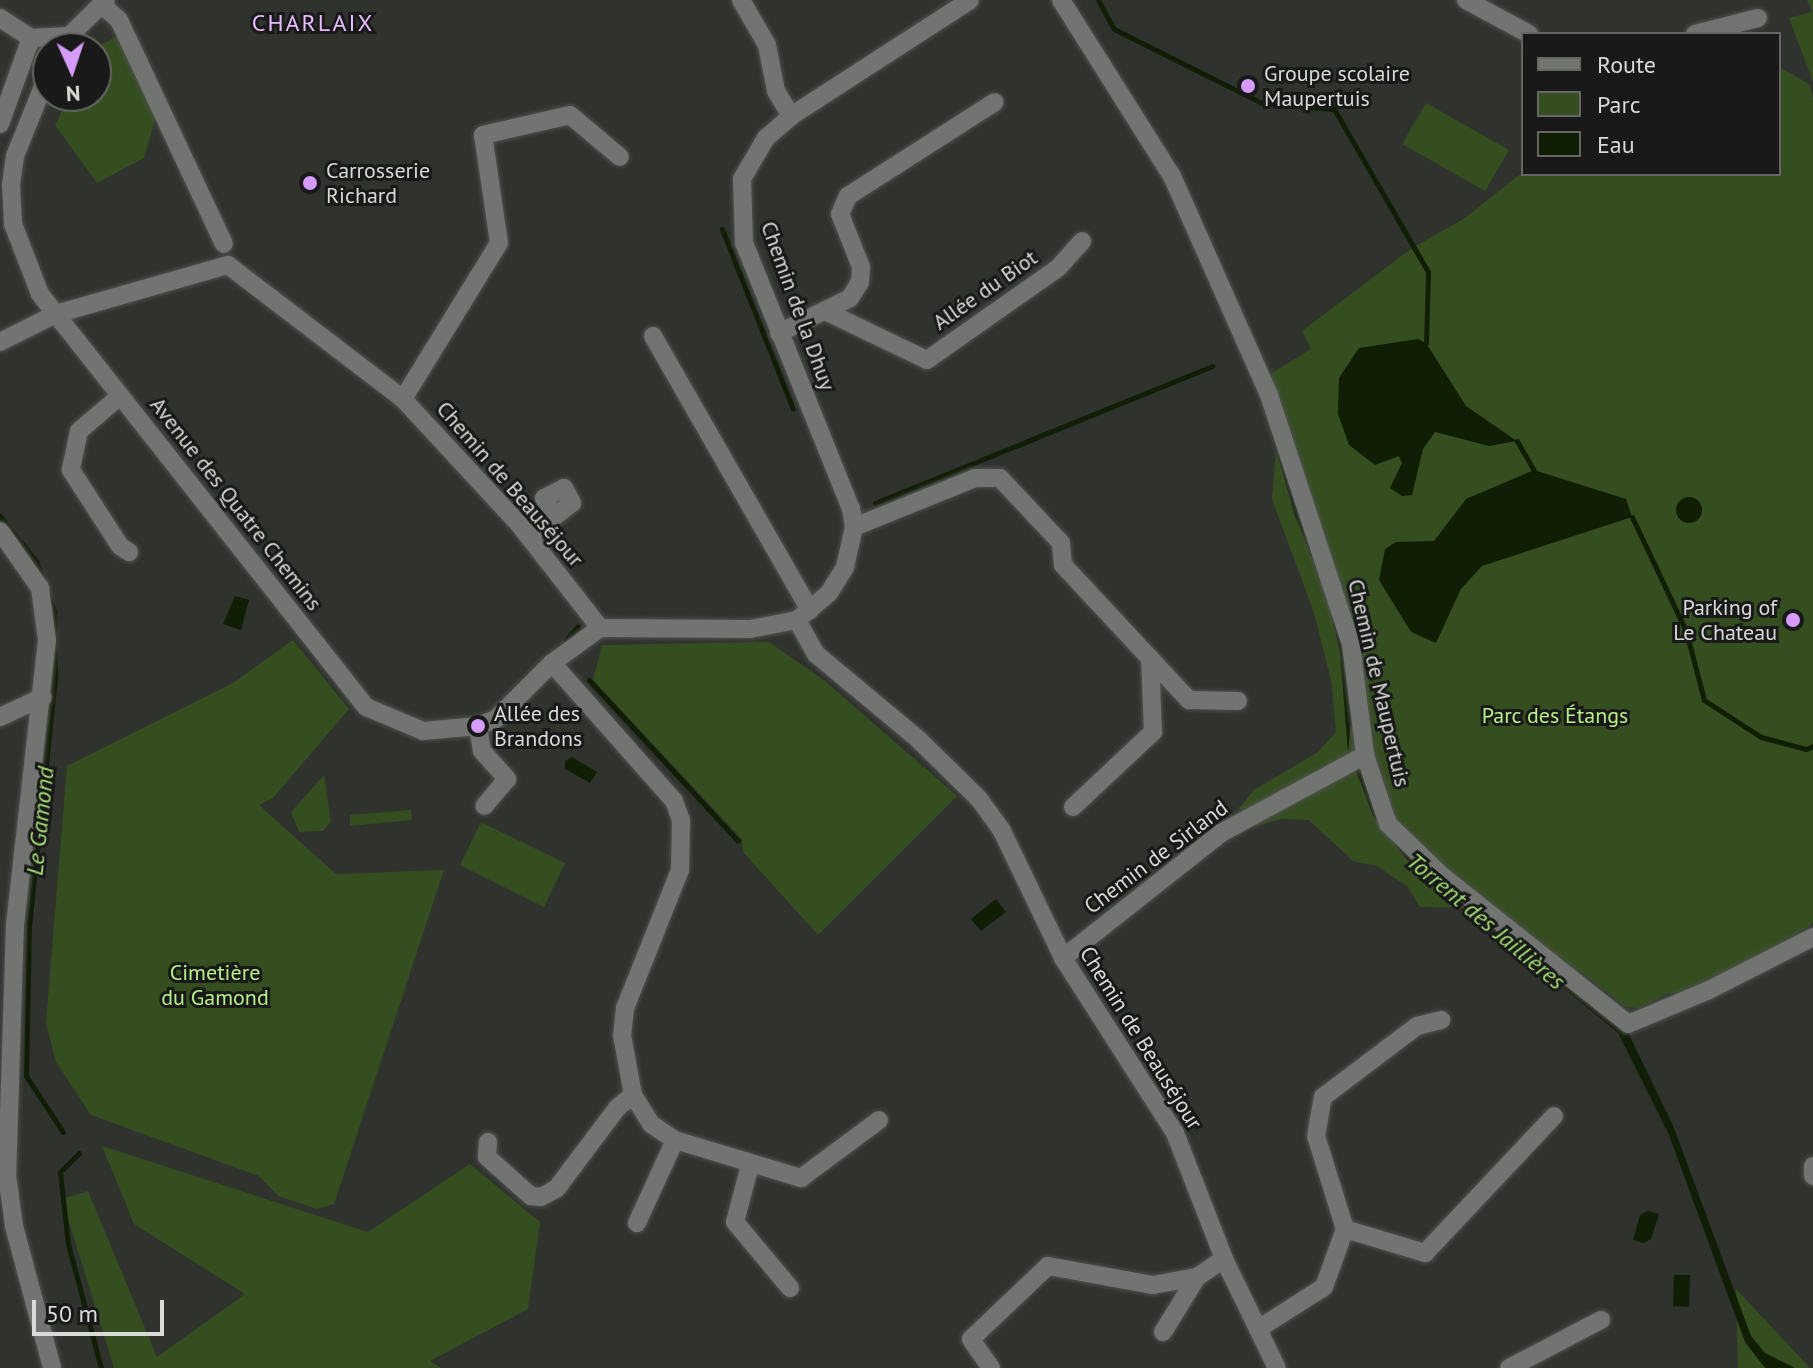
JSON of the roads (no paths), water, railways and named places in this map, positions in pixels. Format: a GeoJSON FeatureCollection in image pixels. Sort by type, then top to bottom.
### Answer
{"type":"FeatureCollection","features":[{"type":"Feature","properties":{"kind":"street"},"geometry":{"type":"LineString","coordinates":[[741,0],[767,45],[776,91],[791,116]]}},
{"type":"Feature","properties":{"kind":"street","name":"Chemin de la Dhuy"},"geometry":{"type":"LineString","coordinates":[[854,527],[744,243],[739,210],[742,179],[766,138],[791,116],[970,0]]}},
{"type":"Feature","properties":{"kind":"street","name":"Chemin de Maupertuis"},"geometry":{"type":"LineString","coordinates":[[1061,0],[1172,176],[1269,395],[1351,645],[1358,759],[1388,824],[1441,875],[1628,1024],[1813,937]]}},
{"type":"Feature","properties":{"kind":"street"},"geometry":{"type":"LineString","coordinates":[[1466,0],[1525,32]]}},
{"type":"Feature","properties":{"kind":"street"},"geometry":{"type":"LineString","coordinates":[[72,32],[104,2],[119,20],[224,244]]}},
{"type":"Feature","properties":{"kind":"street"},"geometry":{"type":"LineString","coordinates":[[0,18],[31,38],[25,65],[0,124]]}},
{"type":"Feature","properties":{"kind":"street"},"geometry":{"type":"LineString","coordinates":[[1703,32],[1758,18]]}},
{"type":"Feature","properties":{"kind":"street","name":"Avenue des Quatre Chemins"},"geometry":{"type":"LineString","coordinates":[[25,65],[32,68]]}},
{"type":"Feature","properties":{"kind":"street"},"geometry":{"type":"LineString","coordinates":[[779,333],[850,298],[860,282],[861,267],[841,204],[995,102]]}},
{"type":"Feature","properties":{"kind":"street","name":"Avenue des Quatre Chemins"},"geometry":{"type":"LineString","coordinates":[[33,112],[15,156],[11,185],[21,252],[56,314],[366,707],[423,731],[478,726],[496,719],[552,663],[600,628]]}},
{"type":"Feature","properties":{"kind":"street"},"geometry":{"type":"LineString","coordinates":[[403,399],[499,243],[483,135],[570,115],[620,157]]}},
{"type":"Feature","properties":{"kind":"street","name":"Allée du Biot"},"geometry":{"type":"LineString","coordinates":[[825,311],[927,360],[1058,268],[1082,241]]}},
{"type":"Feature","properties":{"kind":"street","name":"Chemin de Beauséjour"},"geometry":{"type":"LineString","coordinates":[[56,314],[228,265],[403,399],[529,536],[600,628]]}},
{"type":"Feature","properties":{"kind":"street"},"geometry":{"type":"LineString","coordinates":[[0,342],[56,314]]}},
{"type":"Feature","properties":{"kind":"street","name":"Chemin de Beauséjour"},"geometry":{"type":"LineString","coordinates":[[653,336],[803,615],[816,654],[918,739],[979,799],[1023,868],[1063,958],[1175,1133],[1224,1259],[1277,1368]]}},
{"type":"Feature","properties":{"kind":"street"},"geometry":{"type":"LineString","coordinates":[[120,396],[79,431],[71,470],[120,546],[129,552]]}},
{"type":"Feature","properties":{"kind":"street"},"geometry":{"type":"LineString","coordinates":[[600,628],[750,629],[803,615],[829,593],[845,567],[854,527],[975,478],[1000,478],[1061,543],[1063,565],[1189,700],[1238,701]]}},
{"type":"Feature","properties":{"kind":"street"},"geometry":{"type":"LineString","coordinates":[[529,536],[552,514]]}},
{"type":"Feature","properties":{"kind":"street"},"geometry":{"type":"LineString","coordinates":[[0,531],[40,588],[47,640],[43,697],[15,924],[7,1175],[14,1226],[52,1368]]}},
{"type":"Feature","properties":{"kind":"street"},"geometry":{"type":"LineString","coordinates":[[1073,807],[1153,732],[1150,658]]}},
{"type":"Feature","properties":{"kind":"street"},"geometry":{"type":"LineString","coordinates":[[552,663],[674,801],[681,820],[680,870],[625,1008],[622,1035],[633,1095],[651,1124],[675,1140],[801,1178],[879,1120]]}},
{"type":"Feature","properties":{"kind":"street"},"geometry":{"type":"LineString","coordinates":[[0,717],[43,697]]}},
{"type":"Feature","properties":{"kind":"street"},"geometry":{"type":"LineString","coordinates":[[478,726],[482,751],[507,779],[484,806]]}},
{"type":"Feature","properties":{"kind":"street","name":"Chemin de Sirland"},"geometry":{"type":"LineString","coordinates":[[1063,958],[1221,833],[1358,759]]}},
{"type":"Feature","properties":{"kind":"street"},"geometry":{"type":"LineString","coordinates":[[1258,1329],[1324,1287],[1345,1229],[1316,1136],[1323,1097],[1417,1026],[1441,1020]]}},
{"type":"Feature","properties":{"kind":"street"},"geometry":{"type":"LineString","coordinates":[[488,1142],[487,1157],[531,1196],[541,1197],[557,1188],[617,1108],[633,1095]]}},
{"type":"Feature","properties":{"kind":"street"},"geometry":{"type":"LineString","coordinates":[[1345,1229],[1425,1253],[1554,1116]]}},
{"type":"Feature","properties":{"kind":"street"},"geometry":{"type":"LineString","coordinates":[[637,1223],[675,1140]]}},
{"type":"Feature","properties":{"kind":"street"},"geometry":{"type":"LineString","coordinates":[[750,1165],[735,1222],[790,1288]]}},
{"type":"Feature","properties":{"kind":"street"},"geometry":{"type":"LineString","coordinates":[[1813,1166],[1813,1176]]}},
{"type":"Feature","properties":{"kind":"street"},"geometry":{"type":"LineString","coordinates":[[991,1368],[971,1339],[1048,1266],[1153,1285],[1197,1277],[1224,1259]]}},
{"type":"Feature","properties":{"kind":"street"},"geometry":{"type":"LineString","coordinates":[[1163,1332],[1197,1277]]}},
{"type":"Feature","properties":{"kind":"street"},"geometry":{"type":"LineString","coordinates":[[1509,1368],[1601,1320]]}},
{"type":"Feature","properties":{"kind":"water"},"geometry":{"type":"Polygon","coordinates":[[[1418,339],[1426,343],[1466,406],[1517,441],[1489,446],[1435,432],[1423,449],[1412,495],[1402,496],[1390,488],[1402,463],[1399,456],[1375,465],[1349,445],[1338,414],[1339,378],[1359,348],[1418,339]]]}},
{"type":"Feature","properties":{"kind":"water"},"geometry":{"type":"Polygon","coordinates":[[[1260,395],[1343,637],[1353,704],[1348,752],[1340,652],[1326,591],[1295,516],[1260,395]]]}},
{"type":"Feature","properties":{"kind":"water"},"geometry":{"type":"Polygon","coordinates":[[[1534,470],[1626,499],[1632,517],[1482,566],[1461,589],[1436,643],[1411,632],[1379,580],[1385,549],[1396,542],[1434,541],[1466,499],[1534,470]]]}},
{"type":"Feature","properties":{"kind":"water"},"geometry":{"type":"Polygon","coordinates":[[[1689,497],[1698,501],[1702,510],[1698,519],[1689,523],[1680,519],[1676,510],[1680,501],[1689,497]]]}},
{"type":"Feature","properties":{"kind":"water"},"geometry":{"type":"Polygon","coordinates":[[[235,596],[249,600],[241,630],[223,624],[235,596]]]}},
{"type":"Feature","properties":{"kind":"water"},"geometry":{"type":"Polygon","coordinates":[[[572,757],[597,772],[590,783],[565,769],[565,761],[572,757]]]}},
{"type":"Feature","properties":{"kind":"water","name":"Torrent des Jaillières"},"geometry":{"type":"Polygon","coordinates":[[[1360,765],[1372,798],[1496,930],[1626,1028],[1674,1128],[1751,1336],[1765,1353],[1795,1368],[1765,1368],[1745,1342],[1669,1135],[1618,1033],[1408,861],[1373,816],[1355,768],[1360,765]]]}},
{"type":"Feature","properties":{"kind":"water"},"geometry":{"type":"Polygon","coordinates":[[[996,899],[1006,912],[981,931],[971,919],[996,899]]]}},
{"type":"Feature","properties":{"kind":"water"},"geometry":{"type":"Polygon","coordinates":[[[1648,1211],[1659,1214],[1651,1239],[1644,1243],[1633,1240],[1640,1215],[1648,1211]]]}},
{"type":"Feature","properties":{"kind":"water"},"geometry":{"type":"Polygon","coordinates":[[[1674,1275],[1690,1275],[1689,1307],[1673,1306],[1674,1275]]]}},
{"type":"Feature","properties":{"kind":"waterway"},"geometry":{"type":"LineString","coordinates":[[1098,0],[1114,29],[1262,103],[1334,109],[1428,272],[1426,343]]}},
{"type":"Feature","properties":{"kind":"waterway"},"geometry":{"type":"LineString","coordinates":[[722,229],[793,409]]}},
{"type":"Feature","properties":{"kind":"waterway"},"geometry":{"type":"LineString","coordinates":[[875,503],[1212,366]]}},
{"type":"Feature","properties":{"kind":"waterway"},"geometry":{"type":"LineString","coordinates":[[1517,441],[1534,470]]}},
{"type":"Feature","properties":{"kind":"waterway","name":"Le Gamond"},"geometry":{"type":"LineString","coordinates":[[0,516],[36,561],[54,611],[55,678],[29,924],[26,1076],[63,1132]]}},
{"type":"Feature","properties":{"kind":"waterway"},"geometry":{"type":"LineString","coordinates":[[1632,517],[1686,631],[1704,700],[1761,737],[1806,749],[1813,746]]}},
{"type":"Feature","properties":{"kind":"waterway"},"geometry":{"type":"LineString","coordinates":[[566,640],[578,626]]}},
{"type":"Feature","properties":{"kind":"waterway"},"geometry":{"type":"LineString","coordinates":[[589,680],[738,841]]}},
{"type":"Feature","properties":{"kind":"waterway","name":"Le Gamond"},"geometry":{"type":"LineString","coordinates":[[79,1153],[60,1172],[68,1244],[101,1368]]}},
{"type":"Feature","properties":{"kind":"place","name":"Groupe scolaire Maupertuis"},"geometry":{"type":"Point","coordinates":[1248,86]}},
{"type":"Feature","properties":{"kind":"place","name":"Carrosserie Richard"},"geometry":{"type":"Point","coordinates":[310,183]}},
{"type":"Feature","properties":{"kind":"place","name":"Parking of Le Chateau"},"geometry":{"type":"Point","coordinates":[1793,620]}},
{"type":"Feature","properties":{"kind":"place","name":"Allée des Brandons"},"geometry":{"type":"Point","coordinates":[478,726]}},
{"type":"Feature","properties":{"kind":"district","name":"CHARLAIX"},"geometry":{"type":"Point","coordinates":[313,23]}},
{"type":"Feature","properties":{"kind":"park label","name":"Parc des Étangs"},"geometry":{"type":"Point","coordinates":[1555,716]}},
{"type":"Feature","properties":{"kind":"park label","name":"Cimetière du Gamond"},"geometry":{"type":"Point","coordinates":[215,984]}}]}
